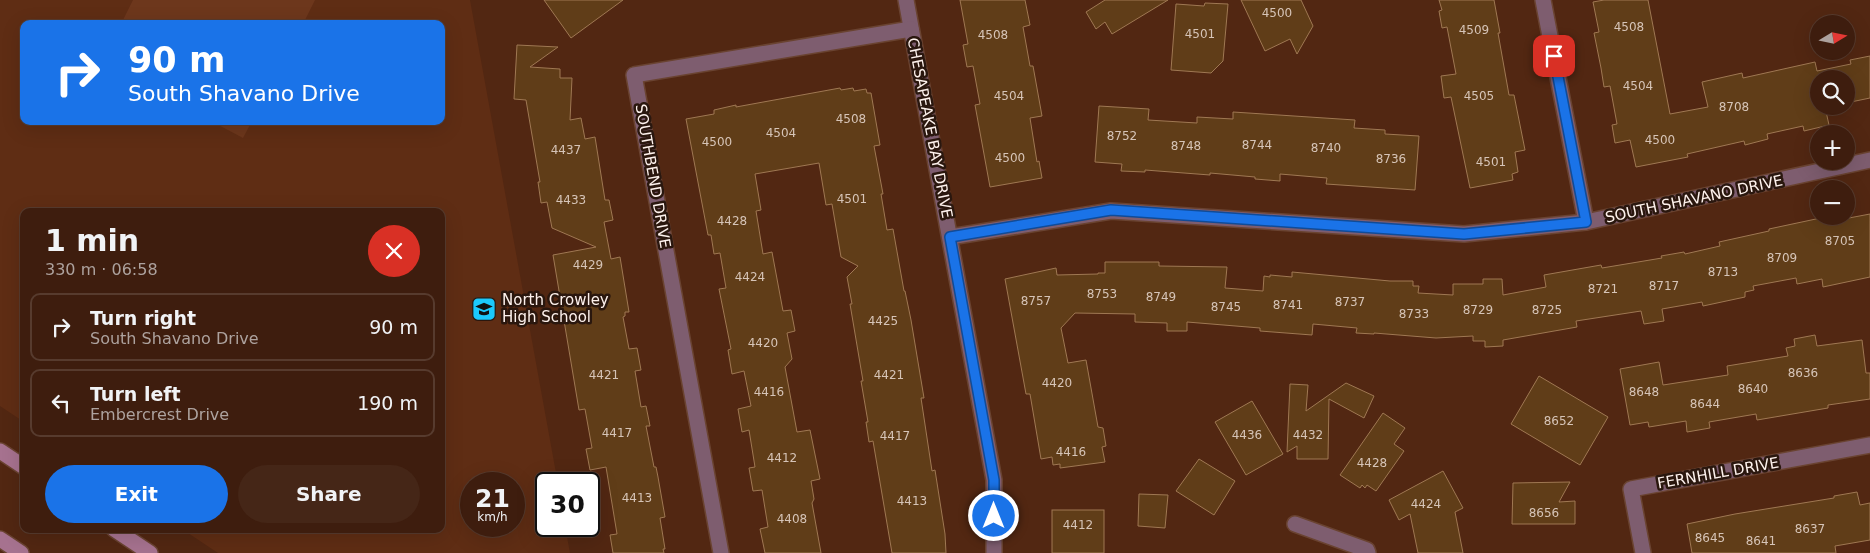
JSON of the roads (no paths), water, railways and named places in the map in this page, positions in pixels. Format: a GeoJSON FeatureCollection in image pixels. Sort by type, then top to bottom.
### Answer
{"type":"FeatureCollection","features":[{"type":"Feature","properties":{"kind":"main road"},"geometry":{"type":"LineString","coordinates":[[0,451],[20,464]]}},
{"type":"Feature","properties":{"kind":"main road"},"geometry":{"type":"LineString","coordinates":[[120,533],[150,553]]}},
{"type":"Feature","properties":{"kind":"main road"},"geometry":{"type":"LineString","coordinates":[[0,539],[20,553]]}},
{"type":"Feature","properties":{"kind":"street","name":"CHESAPEAKE BAY DRIVE"},"geometry":{"type":"LineString","coordinates":[[906,0],[994,480],[994,553]]}},
{"type":"Feature","properties":{"kind":"street"},"geometry":{"type":"LineString","coordinates":[[1543,0],[1586,222]]}},
{"type":"Feature","properties":{"kind":"street","name":"SOUTHBEND DRIVE"},"geometry":{"type":"LineString","coordinates":[[721,553],[634,75],[911,29]]}},
{"type":"Feature","properties":{"kind":"street","name":"SOUTH SHAVANO DRIVE"},"geometry":{"type":"LineString","coordinates":[[950,237],[1111,210],[1464,234],[1586,222],[1870,160]]}},
{"type":"Feature","properties":{"kind":"street","name":"FERNHILL DRIVE"},"geometry":{"type":"LineString","coordinates":[[1643,553],[1631,488],[1870,445]]}},
{"type":"Feature","properties":{"kind":"street"},"geometry":{"type":"LineString","coordinates":[[1295,524],[1367,550],[1368,553]]}},
{"type":"Feature","properties":{"kind":"place","name":"North Crowley High School"},"geometry":{"type":"Point","coordinates":[484,309]}}]}
